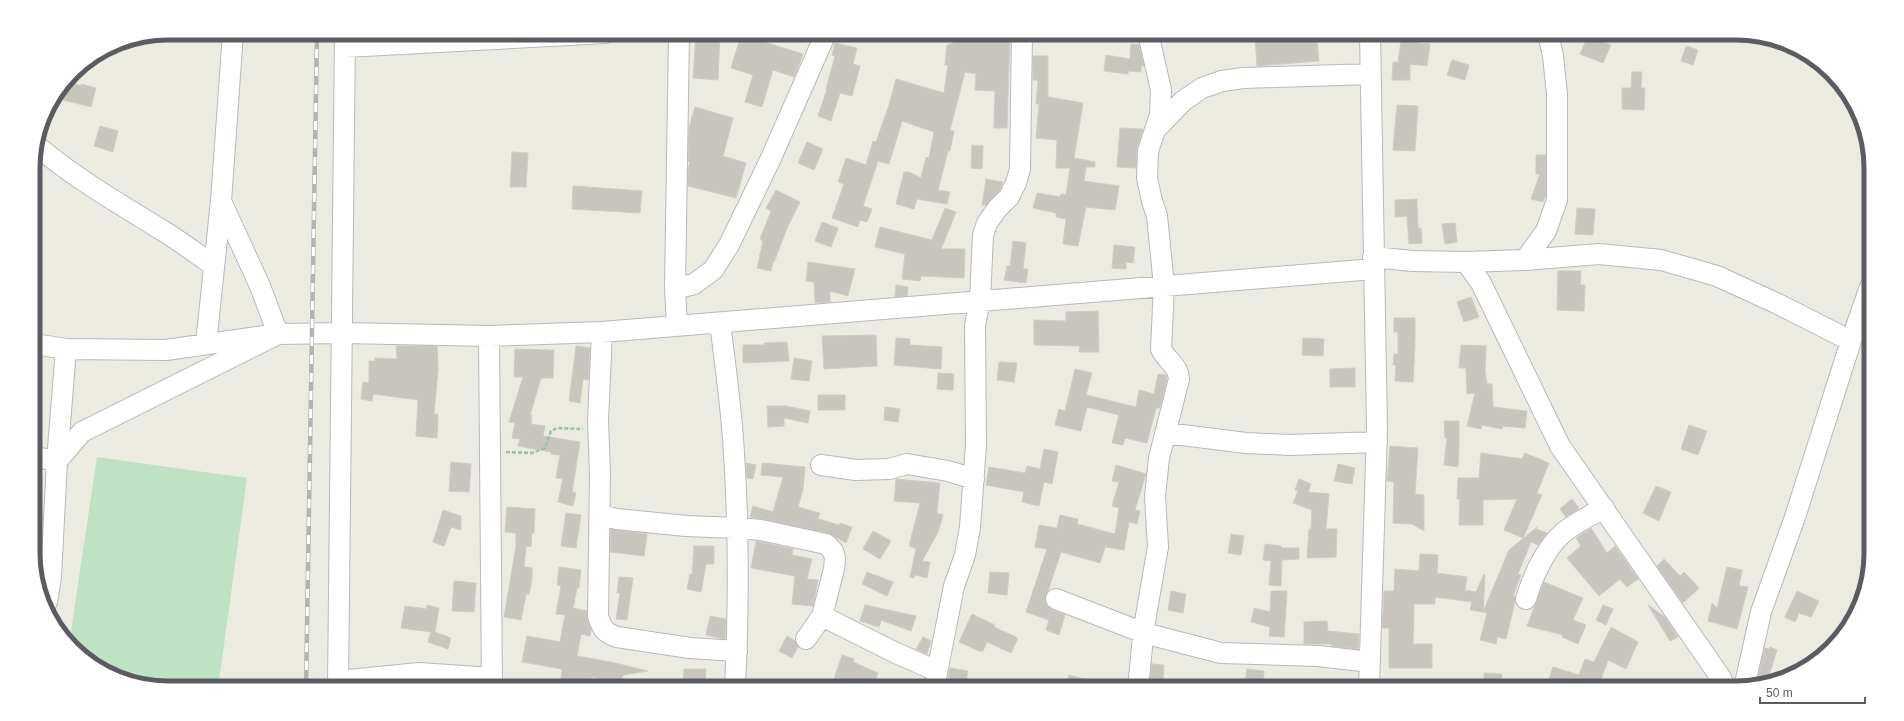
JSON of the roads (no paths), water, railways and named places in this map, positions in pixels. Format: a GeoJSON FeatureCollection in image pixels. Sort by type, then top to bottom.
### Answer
{"type":"FeatureCollection","features":[{"type":"Feature","properties":{"kind":"street"},"geometry":{"type":"LineString","coordinates":[[206,344],[213,265],[221,201],[232,40]]}},
{"type":"Feature","properties":{"kind":"street"},"geometry":{"type":"LineString","coordinates":[[339,681],[345,40]]}},
{"type":"Feature","properties":{"kind":"street"},"geometry":{"type":"LineString","coordinates":[[677,326],[675,290],[679,40]]}},
{"type":"Feature","properties":{"kind":"street"},"geometry":{"type":"LineString","coordinates":[[675,290],[694,284],[713,270],[729,245],[771,158],[823,40]]}},
{"type":"Feature","properties":{"kind":"street"},"geometry":{"type":"LineString","coordinates":[[822,616],[896,653],[935,679],[954,586],[965,555],[970,527],[974,479],[977,389],[975,325],[980,300],[983,235],[987,223],[1009,197],[1016,183],[1020,169],[1022,40]]}},
{"type":"Feature","properties":{"kind":"street"},"geometry":{"type":"LineString","coordinates":[[1139,681],[1144,633],[1158,547],[1155,496],[1159,458],[1180,379],[1179,371],[1165,356],[1161,349],[1164,286],[1157,216],[1147,178],[1148,151],[1160,115],[1161,90],[1150,40]]}},
{"type":"Feature","properties":{"kind":"street"},"geometry":{"type":"LineString","coordinates":[[1369,681],[1377,442],[1370,40]]}},
{"type":"Feature","properties":{"kind":"street"},"geometry":{"type":"LineString","coordinates":[[1525,260],[1546,231],[1557,200],[1556,94],[1553,56],[1550,40]]}},
{"type":"Feature","properties":{"kind":"street"},"geometry":{"type":"LineString","coordinates":[[1155,130],[1183,101],[1202,88],[1222,81],[1243,78],[1370,74]]}},
{"type":"Feature","properties":{"kind":"street"},"geometry":{"type":"LineString","coordinates":[[41,150],[53,160],[166,232],[213,265]]}},
{"type":"Feature","properties":{"kind":"street"},"geometry":{"type":"LineString","coordinates":[[221,201],[260,286],[278,334]]}},
{"type":"Feature","properties":{"kind":"street"},"geometry":{"type":"LineString","coordinates":[[40,345],[66,349],[166,350],[278,334],[343,333],[490,336],[602,332],[1164,286],[1373,263],[1413,261],[1466,262],[1525,260],[1599,254],[1661,260],[1717,276],[1778,304],[1851,341]]}},
{"type":"Feature","properties":{"kind":"street"},"geometry":{"type":"LineString","coordinates":[[1466,262],[1481,283],[1560,446],[1688,629],[1722,681]]}},
{"type":"Feature","properties":{"kind":"street"},"geometry":{"type":"LineString","coordinates":[[1746,681],[1761,612],[1795,518],[1851,341],[1864,305]]}},
{"type":"Feature","properties":{"kind":"street"},"geometry":{"type":"LineString","coordinates":[[720,323],[733,437],[738,528],[735,681]]}},
{"type":"Feature","properties":{"kind":"street"},"geometry":{"type":"LineString","coordinates":[[602,332],[598,430],[600,515],[598,616],[602,629],[617,637],[690,648],[737,651]]}},
{"type":"Feature","properties":{"kind":"street"},"geometry":{"type":"LineString","coordinates":[[57,461],[82,432],[278,334]]}},
{"type":"Feature","properties":{"kind":"street"},"geometry":{"type":"LineString","coordinates":[[490,336],[492,452],[490,544],[492,681]]}},
{"type":"Feature","properties":{"kind":"street"},"geometry":{"type":"LineString","coordinates":[[45,587],[43,575],[57,461],[66,349]]}},
{"type":"Feature","properties":{"kind":"street"},"geometry":{"type":"LineString","coordinates":[[1166,433],[1290,445],[1377,442]]}},
{"type":"Feature","properties":{"kind":"street"},"geometry":{"type":"LineString","coordinates":[[40,459],[57,461]]}},
{"type":"Feature","properties":{"kind":"street"},"geometry":{"type":"LineString","coordinates":[[821,465],[856,470],[889,469],[907,464],[948,471],[974,479]]}},
{"type":"Feature","properties":{"kind":"street"},"geometry":{"type":"LineString","coordinates":[[1526,599],[1537,571],[1556,540],[1572,526],[1604,508]]}},
{"type":"Feature","properties":{"kind":"street"},"geometry":{"type":"LineString","coordinates":[[600,515],[617,519],[686,526],[761,530],[826,544],[833,551],[835,558],[834,569],[822,616],[806,639]]}},
{"type":"Feature","properties":{"kind":"street"},"geometry":{"type":"LineString","coordinates":[[1056,599],[1144,633],[1221,653],[1318,656],[1370,662]]}},
{"type":"Feature","properties":{"kind":"street"},"geometry":{"type":"LineString","coordinates":[[363,681],[419,674],[476,681]]}},
{"type":"Feature","properties":{"kind":"railway"},"geometry":{"type":"LineString","coordinates":[[306,681],[317,40]]}}]}
